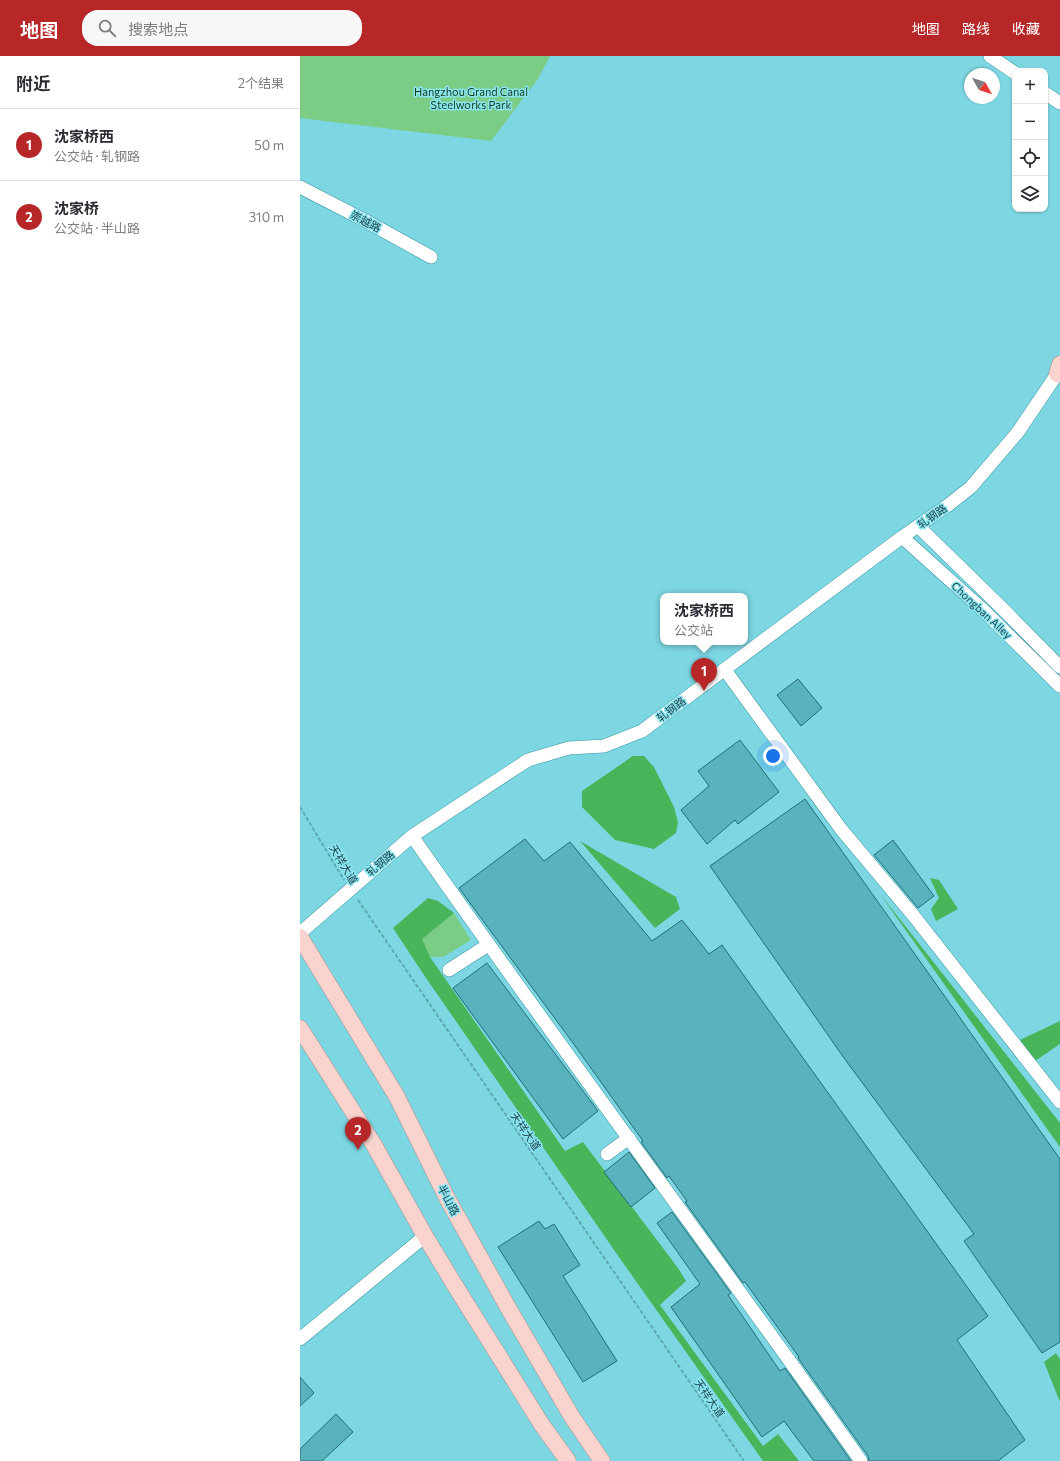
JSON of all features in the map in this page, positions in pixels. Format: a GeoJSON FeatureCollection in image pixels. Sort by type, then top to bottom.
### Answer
{"type":"FeatureCollection","features":[{"type":"Feature","properties":{"kind":"main road","name":"半山路"},"geometry":{"type":"LineString","coordinates":[[300,937],[397,1097],[447,1198],[510,1311],[572,1417],[602,1461]]}},
{"type":"Feature","properties":{"kind":"main road"},"geometry":{"type":"LineString","coordinates":[[300,1028],[374,1145],[425,1236],[542,1425],[568,1461]]}},
{"type":"Feature","properties":{"kind":"street"},"geometry":{"type":"LineString","coordinates":[[990,56],[1012,71]]}},
{"type":"Feature","properties":{"kind":"street"},"geometry":{"type":"LineString","coordinates":[[1048,95],[1060,103]]}},
{"type":"Feature","properties":{"kind":"street","name":"崇越路"},"geometry":{"type":"LineString","coordinates":[[300,187],[431,257]]}},
{"type":"Feature","properties":{"kind":"street","name":"轧钢路"},"geometry":{"type":"LineString","coordinates":[[300,934],[412,836],[528,760],[569,748],[604,746],[642,731],[902,536],[947,506],[971,487],[1018,432],[1059,369]]}},
{"type":"Feature","properties":{"kind":"street","name":"Chongban Alley"},"geometry":{"type":"LineString","coordinates":[[918,526],[1060,667]]}},
{"type":"Feature","properties":{"kind":"street","name":"Chongban Alley"},"geometry":{"type":"LineString","coordinates":[[902,536],[981,608],[1060,686]]}},
{"type":"Feature","properties":{"kind":"street"},"geometry":{"type":"LineString","coordinates":[[725,670],[836,823],[913,915],[1060,1102]]}},
{"type":"Feature","properties":{"kind":"street"},"geometry":{"type":"LineString","coordinates":[[412,836],[488,945],[763,1322],[861,1461]]}},
{"type":"Feature","properties":{"kind":"street"},"geometry":{"type":"LineString","coordinates":[[449,970],[488,945]]}},
{"type":"Feature","properties":{"kind":"street"},"geometry":{"type":"LineString","coordinates":[[607,1154],[629,1138]]}},
{"type":"Feature","properties":{"kind":"street"},"geometry":{"type":"LineString","coordinates":[[300,1340],[425,1236]]}},
{"type":"Feature","properties":{"kind":"path","name":"天祥大道"},"geometry":{"type":"LineString","coordinates":[[300,807],[350,889],[744,1461]]}},
{"type":"Feature","properties":{"kind":"green space","name":"Hangzhou Grand Canal Steelworks Park"},"geometry":{"type":"Polygon","coordinates":[[[300,56],[550,56],[538,79],[491,141],[300,118],[300,56]]]}},
{"type":"Feature","properties":{"kind":"green space"},"geometry":{"type":"Polygon","coordinates":[[[633,756],[644,756],[654,767],[674,807],[678,822],[676,833],[654,849],[615,840],[582,807],[582,791],[633,756]]]}},
{"type":"Feature","properties":{"kind":"green space"},"geometry":{"type":"Polygon","coordinates":[[[580,841],[676,897],[680,909],[655,928],[580,841]]]}},
{"type":"Feature","properties":{"kind":"green space"},"geometry":{"type":"Polygon","coordinates":[[[930,878],[939,880],[958,909],[936,921],[931,909],[939,898],[930,878]]]}},
{"type":"Feature","properties":{"kind":"green space"},"geometry":{"type":"Polygon","coordinates":[[[880,894],[1060,1123],[1060,1147],[880,894]]]}},
{"type":"Feature","properties":{"kind":"green space"},"geometry":{"type":"Polygon","coordinates":[[[428,898],[438,901],[454,913],[422,939],[430,957],[565,1151],[583,1142],[678,1268],[686,1281],[660,1305],[763,1446],[778,1434],[799,1461],[763,1461],[621,1260],[393,928],[428,898]]]}},
{"type":"Feature","properties":{"kind":"green space"},"geometry":{"type":"Polygon","coordinates":[[[454,913],[471,940],[443,957],[430,957],[421,939],[454,913]]]}},
{"type":"Feature","properties":{"kind":"green space"},"geometry":{"type":"Polygon","coordinates":[[[1060,1021],[1060,1044],[1035,1061],[1020,1040],[1060,1021]]]}},
{"type":"Feature","properties":{"kind":"green space"},"geometry":{"type":"Polygon","coordinates":[[[1056,1353],[1060,1359],[1060,1402],[1044,1362],[1056,1353]]]}},
{"type":"Feature","properties":{"kind":"building"},"geometry":{"type":"Polygon","coordinates":[[[798,679],[822,708],[801,726],[777,695],[798,679]]]}},
{"type":"Feature","properties":{"kind":"building"},"geometry":{"type":"Polygon","coordinates":[[[740,740],[779,792],[738,824],[735,820],[707,844],[681,810],[709,786],[698,771],[740,740]]]}},
{"type":"Feature","properties":{"kind":"building"},"geometry":{"type":"Polygon","coordinates":[[[805,799],[1060,1159],[1060,1342],[1042,1353],[964,1241],[974,1234],[844,1058],[710,866],[805,799]]]}},
{"type":"Feature","properties":{"kind":"building"},"geometry":{"type":"Polygon","coordinates":[[[525,839],[544,861],[570,842],[652,941],[682,920],[709,954],[722,945],[988,1316],[957,1340],[1025,1440],[998,1461],[869,1461],[868,1456],[798,1358],[799,1357],[745,1282],[743,1283],[685,1202],[687,1201],[669,1176],[667,1178],[641,1142],[643,1141],[573,1043],[459,888],[525,839]]]}},
{"type":"Feature","properties":{"kind":"building"},"geometry":{"type":"Polygon","coordinates":[[[893,840],[934,896],[918,908],[874,855],[893,840]]]}},
{"type":"Feature","properties":{"kind":"building"},"geometry":{"type":"Polygon","coordinates":[[[487,963],[598,1111],[563,1139],[453,988],[487,963]]]}},
{"type":"Feature","properties":{"kind":"building"},"geometry":{"type":"Polygon","coordinates":[[[629,1152],[655,1188],[631,1207],[604,1172],[629,1152]]]}},
{"type":"Feature","properties":{"kind":"building"},"geometry":{"type":"Polygon","coordinates":[[[672,1212],[731,1293],[728,1295],[780,1371],[785,1368],[851,1461],[814,1461],[784,1421],[762,1437],[671,1307],[700,1284],[657,1223],[672,1212]]]}},
{"type":"Feature","properties":{"kind":"building"},"geometry":{"type":"Polygon","coordinates":[[[539,1221],[545,1229],[554,1224],[580,1265],[563,1276],[617,1361],[583,1382],[498,1247],[539,1221]]]}},
{"type":"Feature","properties":{"kind":"building"},"geometry":{"type":"Polygon","coordinates":[[[300,1377],[314,1393],[300,1406],[300,1377]]]}},
{"type":"Feature","properties":{"kind":"building"},"geometry":{"type":"Polygon","coordinates":[[[336,1414],[353,1432],[322,1461],[300,1461],[300,1449],[336,1414]]]}},
{"type":"Feature","properties":{"kind":"place","name":"沈家桥西"},"geometry":{"type":"Point","coordinates":[704,691]}},
{"type":"Feature","properties":{"kind":"place","name":"沈家桥"},"geometry":{"type":"Point","coordinates":[358,1150]}}]}
